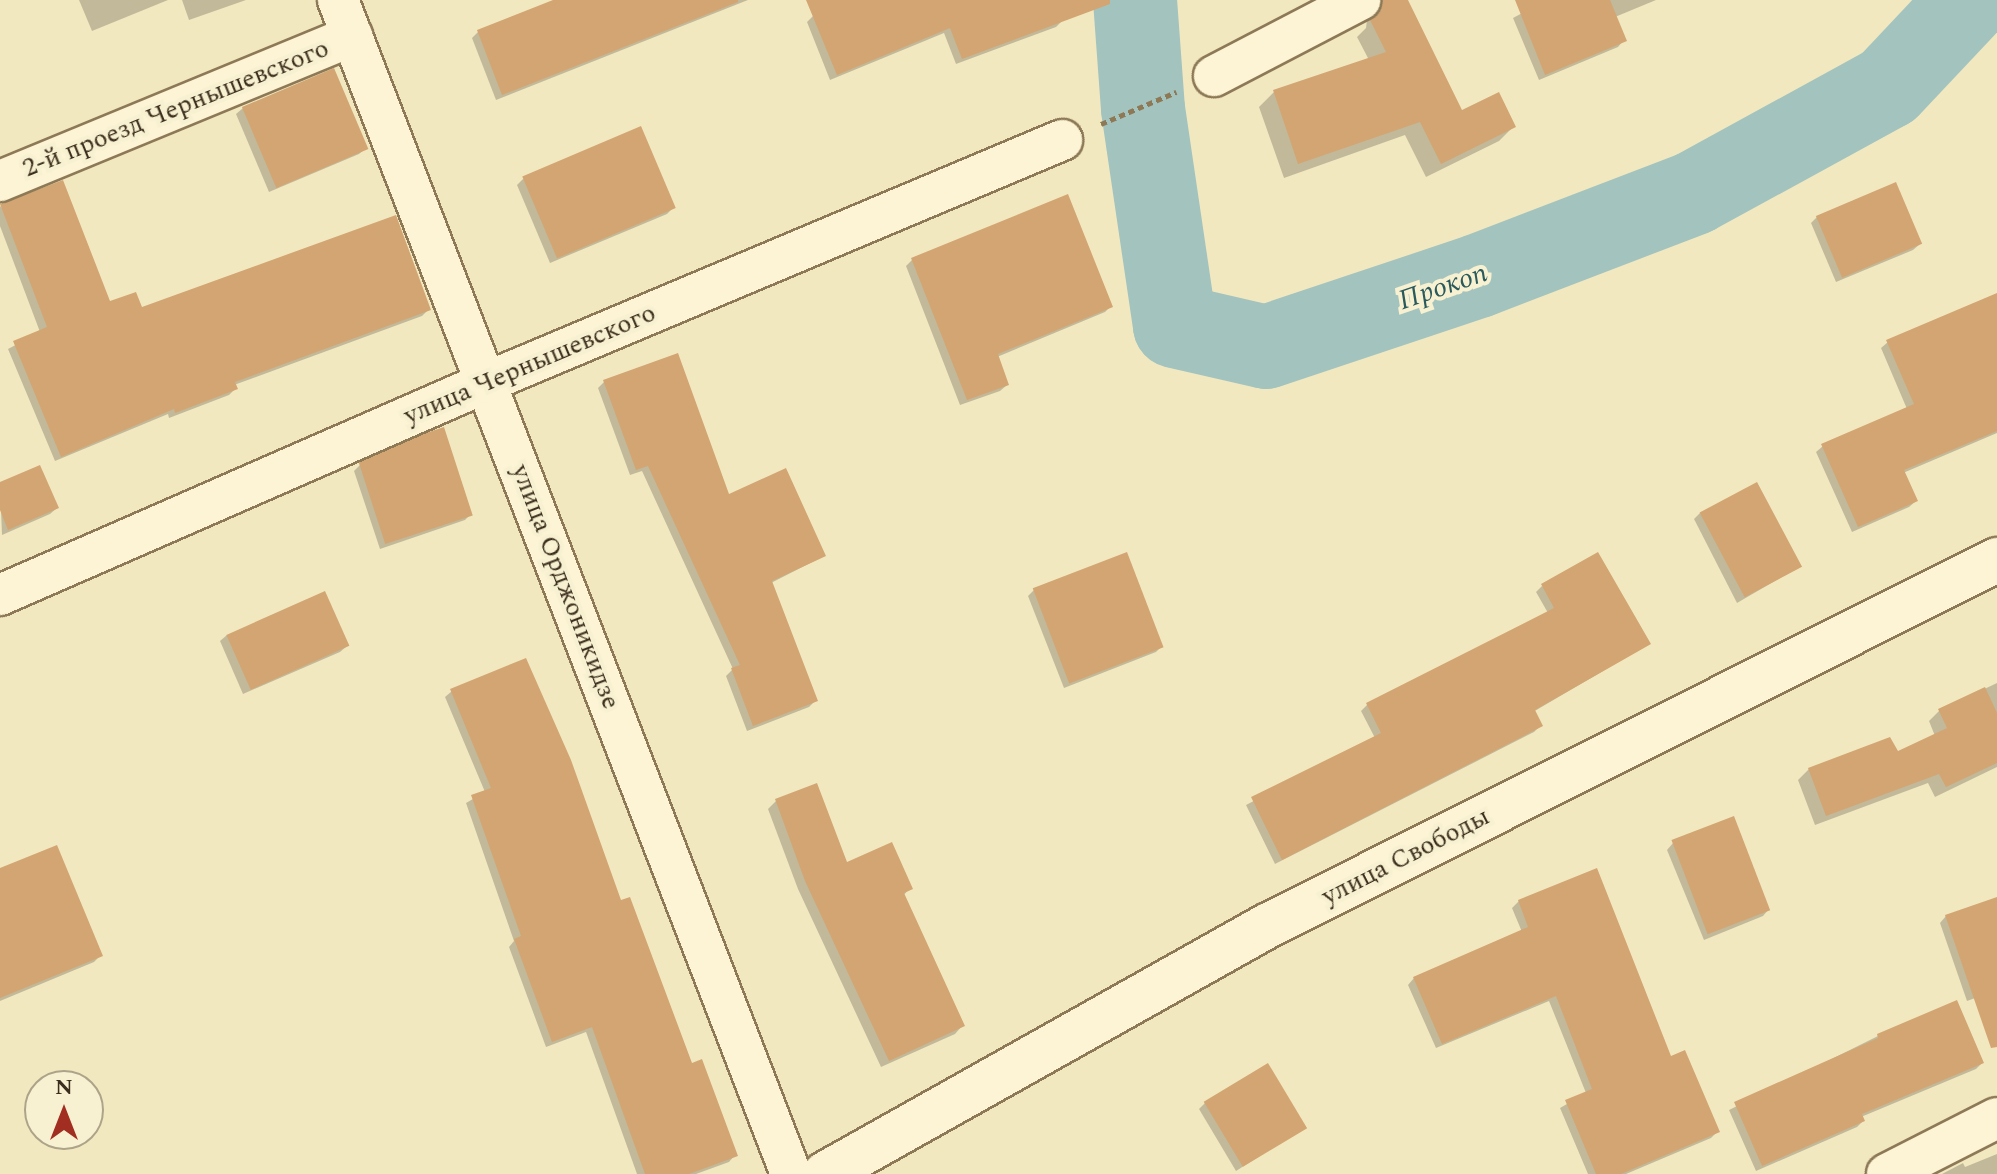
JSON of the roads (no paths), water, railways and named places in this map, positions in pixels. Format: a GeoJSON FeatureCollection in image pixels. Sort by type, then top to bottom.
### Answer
{"type":"FeatureCollection","features":[{"type":"Feature","properties":{"kind":"main road","name":"улица Свободы"},"geometry":{"type":"LineString","coordinates":[[825,1174],[1267,926],[1997,560]]}},
{"type":"Feature","properties":{"kind":"street"},"geometry":{"type":"LineString","coordinates":[[1214,76],[1360,0]]}},
{"type":"Feature","properties":{"kind":"street","name":"2-й проезд Чернышевского"},"geometry":{"type":"LineString","coordinates":[[0,181],[345,18]]}},
{"type":"Feature","properties":{"kind":"street","name":"улица Орджоникидзе"},"geometry":{"type":"LineString","coordinates":[[345,18],[791,1174]]}},
{"type":"Feature","properties":{"kind":"street","name":"улица Чернышевского"},"geometry":{"type":"LineString","coordinates":[[0,595],[487,382],[1062,140]]}},
{"type":"Feature","properties":{"kind":"street"},"geometry":{"type":"LineString","coordinates":[[1887,1174],[1997,1118]]}},
{"type":"Feature","properties":{"kind":"waterway","name":"Прокоп"},"geometry":{"type":"LineString","coordinates":[[1135,0],[1143,109],[1175,326],[1266,347],[1478,276],[1694,193],[1888,87],[1970,0]]}}]}
